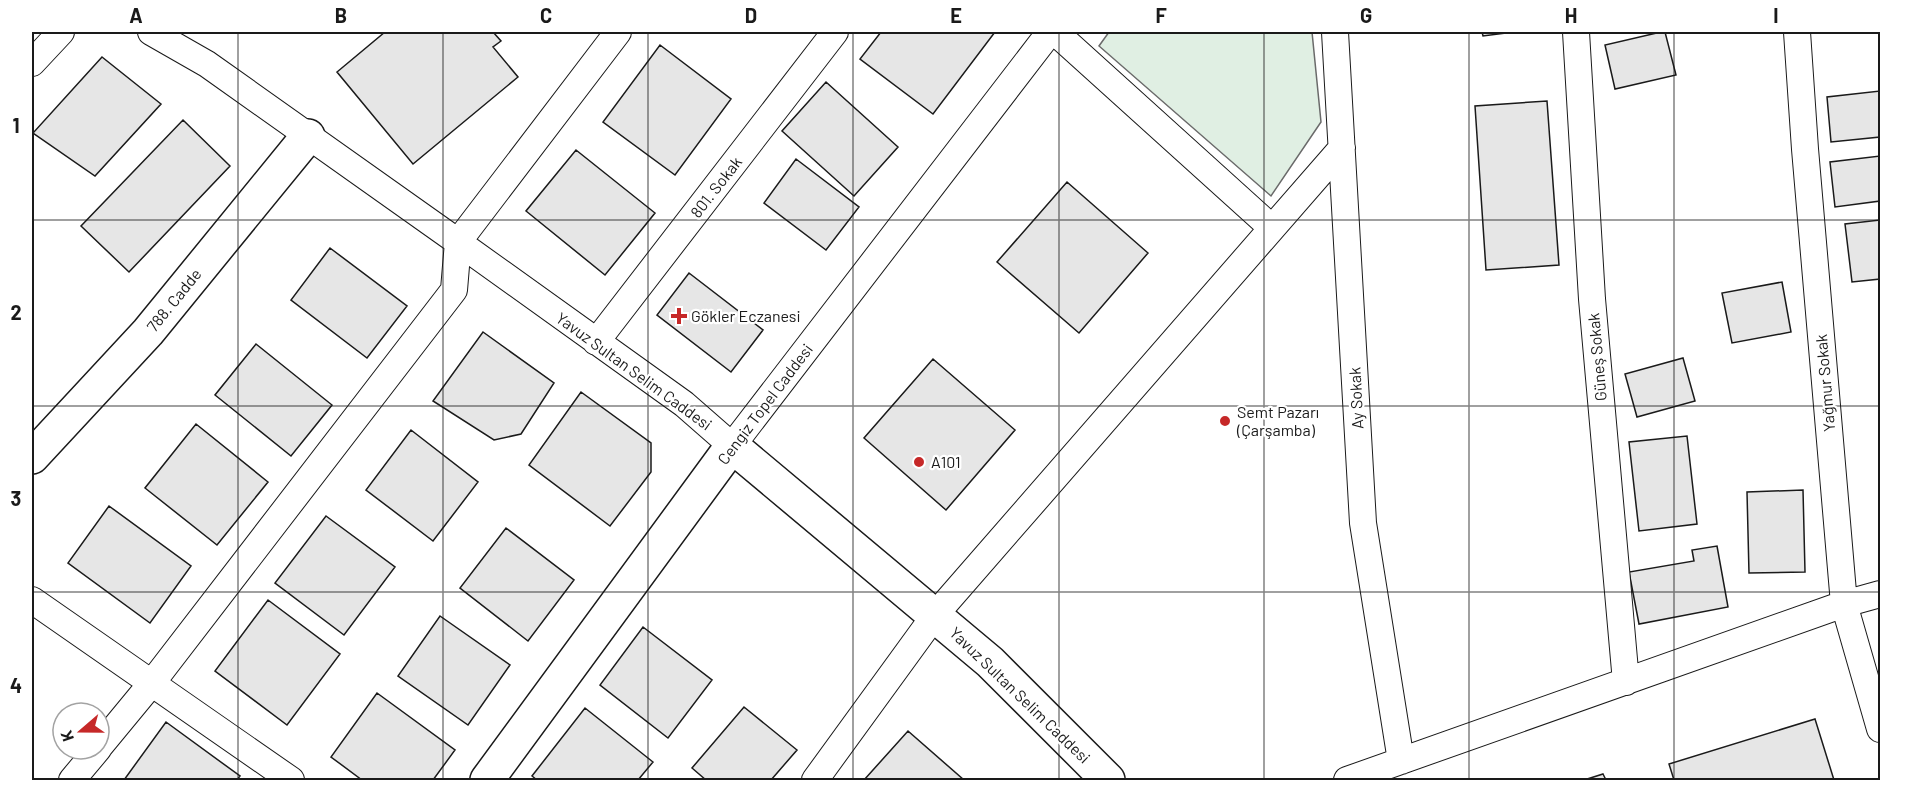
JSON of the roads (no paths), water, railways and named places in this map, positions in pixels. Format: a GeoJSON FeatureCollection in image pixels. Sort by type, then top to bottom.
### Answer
{"type":"FeatureCollection","features":[{"type":"Feature","properties":{"kind":"street"},"geometry":{"type":"LineString","coordinates":[[32,63],[61,32]]}},
{"type":"Feature","properties":{"kind":"street","name":"Yavuz Sultan Selim Caddesi"},"geometry":{"type":"LineString","coordinates":[[151,32],[207,64],[684,404],[990,662],[1108,780]]}},
{"type":"Feature","properties":{"kind":"street"},"geometry":{"type":"LineString","coordinates":[[111,732],[151,684],[454,290],[458,242],[618,32]]}},
{"type":"Feature","properties":{"kind":"street","name":"801. Sokak"},"geometry":{"type":"LineString","coordinates":[[596,342],[835,32]]}},
{"type":"Feature","properties":{"kind":"street","name":"Cengiz Topel Caddesi"},"geometry":{"type":"LineString","coordinates":[[487,780],[732,446],[1050,32]]}},
{"type":"Feature","properties":{"kind":"street"},"geometry":{"type":"LineString","coordinates":[[1055,32],[1272,228]]}},
{"type":"Feature","properties":{"kind":"street","name":"Ay Sokak"},"geometry":{"type":"LineString","coordinates":[[1335,32],[1363,523],[1401,761]]}},
{"type":"Feature","properties":{"kind":"street","name":"Güneş Sokak"},"geometry":{"type":"LineString","coordinates":[[1576,32],[1592,299],[1626,682]]}},
{"type":"Feature","properties":{"kind":"street","name":"Yağmur Sokak"},"geometry":{"type":"LineString","coordinates":[[1797,32],[1844,604],[1881,729]]}},
{"type":"Feature","properties":{"kind":"street","name":"788. Cadde"},"geometry":{"type":"LineString","coordinates":[[32,457],[148,332],[308,136]]}},
{"type":"Feature","properties":{"kind":"street"},"geometry":{"type":"LineString","coordinates":[[814,780],[935,615],[1342,148]]}},
{"type":"Feature","properties":{"kind":"street"},"geometry":{"type":"LineString","coordinates":[[1347,780],[1844,604],[1881,594]]}},
{"type":"Feature","properties":{"kind":"street"},"geometry":{"type":"LineString","coordinates":[[32,600],[291,780]]}},
{"type":"Feature","properties":{"kind":"street"},"geometry":{"type":"LineString","coordinates":[[72,780],[87,761]]}},
{"type":"Feature","properties":{"kind":"place","name":"Gökler Eczanesi"},"geometry":{"type":"Point","coordinates":[679,316]}},
{"type":"Feature","properties":{"kind":"place","name":"Semt Pazarı (Çarşamba)"},"geometry":{"type":"Point","coordinates":[1225,421]}},
{"type":"Feature","properties":{"kind":"place","name":"A101"},"geometry":{"type":"Point","coordinates":[919,462]}}]}
